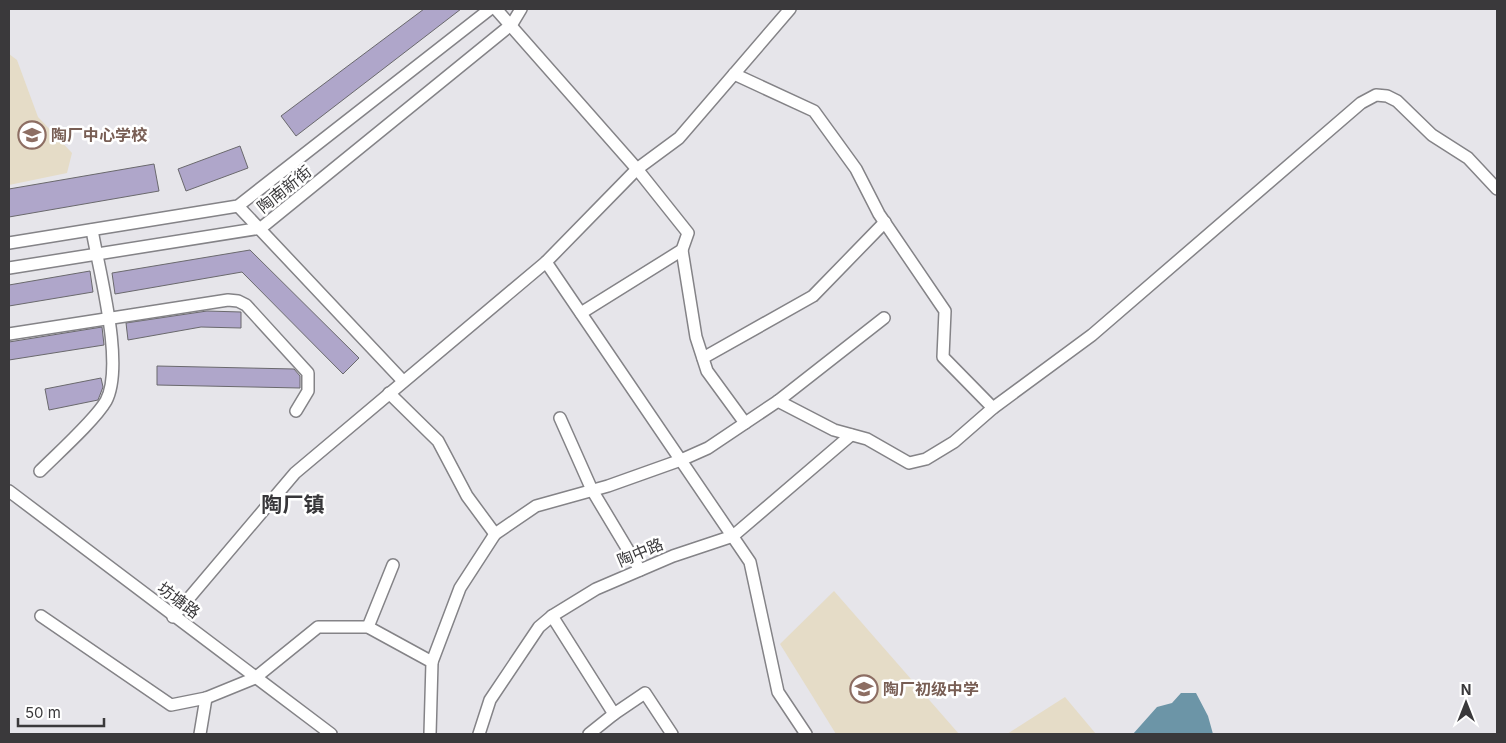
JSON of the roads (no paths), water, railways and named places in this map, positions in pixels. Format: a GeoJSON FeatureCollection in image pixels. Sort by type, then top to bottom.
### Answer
{"type":"FeatureCollection","features":[{"type":"Feature","properties":{"kind":"street","name":"陶南新街"},"geometry":{"type":"LineString","coordinates":[[9,244],[238,206],[490,9]]}},
{"type":"Feature","properties":{"kind":"street"},"geometry":{"type":"LineString","coordinates":[[496,9],[512,24],[637,169],[688,233],[682,250],[696,337],[707,371],[745,423]]}},
{"type":"Feature","properties":{"kind":"street","name":"陶南新街"},"geometry":{"type":"LineString","coordinates":[[9,268],[261,228],[512,24],[521,9]]}},
{"type":"Feature","properties":{"kind":"street"},"geometry":{"type":"LineString","coordinates":[[173,616],[295,473],[403,380],[546,262],[637,169],[679,138],[790,9]]}},
{"type":"Feature","properties":{"kind":"street"},"geometry":{"type":"LineString","coordinates":[[734,74],[814,110],[856,169],[885,222],[945,311],[942,357],[993,408]]}},
{"type":"Feature","properties":{"kind":"street"},"geometry":{"type":"LineString","coordinates":[[778,401],[834,430],[867,440],[909,463],[926,459],[954,442],[993,408],[1092,335],[1361,103],[1376,95],[1388,96],[1397,101],[1432,135],[1468,158],[1497,189]]}},
{"type":"Feature","properties":{"kind":"street"},"geometry":{"type":"LineString","coordinates":[[238,206],[261,228],[403,380]]}},
{"type":"Feature","properties":{"kind":"street"},"geometry":{"type":"LineString","coordinates":[[703,358],[813,296],[885,222]]}},
{"type":"Feature","properties":{"kind":"street"},"geometry":{"type":"LineString","coordinates":[[40,471],[106,400],[111,382],[113,362],[108,319],[92,230]]}},
{"type":"Feature","properties":{"kind":"street"},"geometry":{"type":"LineString","coordinates":[[581,313],[682,250]]}},
{"type":"Feature","properties":{"kind":"street"},"geometry":{"type":"LineString","coordinates":[[546,262],[750,562],[778,692],[806,734]]}},
{"type":"Feature","properties":{"kind":"street"},"geometry":{"type":"LineString","coordinates":[[9,334],[228,300],[238,301],[246,306],[308,373],[308,391],[296,410]]}},
{"type":"Feature","properties":{"kind":"street"},"geometry":{"type":"LineString","coordinates":[[430,734],[432,662],[460,588],[495,534],[536,506],[592,490],[681,460],[708,448],[778,401],[884,318]]}},
{"type":"Feature","properties":{"kind":"street"},"geometry":{"type":"LineString","coordinates":[[389,393],[438,441],[466,496],[495,534]]}},
{"type":"Feature","properties":{"kind":"street"},"geometry":{"type":"LineString","coordinates":[[560,418],[592,490],[640,570]]}},
{"type":"Feature","properties":{"kind":"street","name":"陶中路"},"geometry":{"type":"LineString","coordinates":[[479,734],[490,700],[539,627],[552,616],[596,589],[673,556],[733,536],[851,435]]}},
{"type":"Feature","properties":{"kind":"street","name":"坊塘路"},"geometry":{"type":"LineString","coordinates":[[9,491],[331,734]]}},
{"type":"Feature","properties":{"kind":"street"},"geometry":{"type":"LineString","coordinates":[[368,627],[393,565]]}},
{"type":"Feature","properties":{"kind":"street"},"geometry":{"type":"LineString","coordinates":[[41,616],[171,705],[206,698],[256,678],[318,627],[368,627],[432,662]]}},
{"type":"Feature","properties":{"kind":"street"},"geometry":{"type":"LineString","coordinates":[[552,616],[614,714]]}},
{"type":"Feature","properties":{"kind":"street"},"geometry":{"type":"LineString","coordinates":[[589,734],[645,693],[672,734]]}},
{"type":"Feature","properties":{"kind":"street"},"geometry":{"type":"LineString","coordinates":[[200,734],[206,698]]}},
{"type":"Feature","properties":{"kind":"water"},"geometry":{"type":"Polygon","coordinates":[[[1181,693],[1196,693],[1208,716],[1213,734],[1133,734],[1157,707],[1172,703],[1181,693]]]}},
{"type":"Feature","properties":{"kind":"place","name":"陶厂中心学校"},"geometry":{"type":"Point","coordinates":[32,135]}},
{"type":"Feature","properties":{"kind":"place","name":"陶厂初级中学"},"geometry":{"type":"Point","coordinates":[864,689]}},
{"type":"Feature","properties":{"kind":"district","name":"陶厂镇"},"geometry":{"type":"Point","coordinates":[293,504]}}]}
